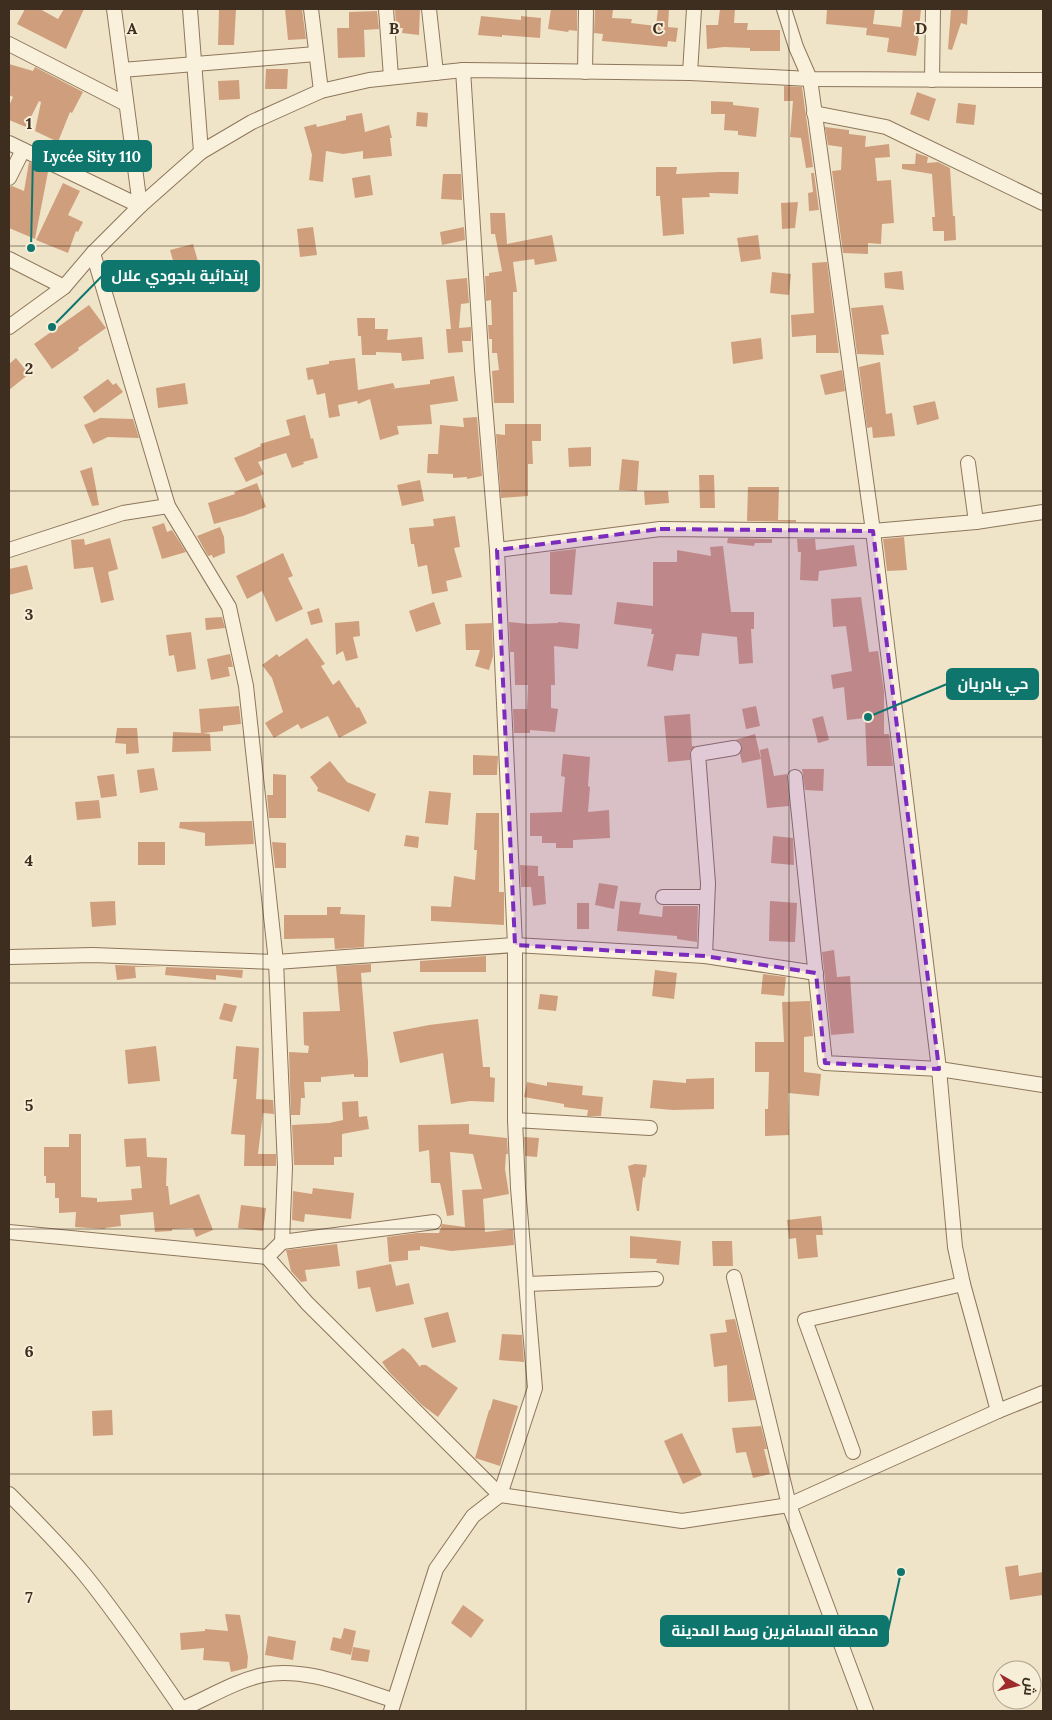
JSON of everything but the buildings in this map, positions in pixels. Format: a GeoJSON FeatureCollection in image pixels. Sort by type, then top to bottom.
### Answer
{"type":"FeatureCollection","features":[{"type":"Feature","properties":{"kind":"street"},"geometry":{"type":"LineString","coordinates":[[114,9],[140,206]]}},
{"type":"Feature","properties":{"kind":"street"},"geometry":{"type":"LineString","coordinates":[[190,9],[201,152]]}},
{"type":"Feature","properties":{"kind":"street"},"geometry":{"type":"LineString","coordinates":[[311,9],[321,91]]}},
{"type":"Feature","properties":{"kind":"street"},"geometry":{"type":"LineString","coordinates":[[386,9],[391,77]]}},
{"type":"Feature","properties":{"kind":"street"},"geometry":{"type":"LineString","coordinates":[[430,9],[436,73]]}},
{"type":"Feature","properties":{"kind":"street"},"geometry":{"type":"LineString","coordinates":[[585,72],[586,9]]}},
{"type":"Feature","properties":{"kind":"street"},"geometry":{"type":"LineString","coordinates":[[690,73],[694,9]]}},
{"type":"Feature","properties":{"kind":"street"},"geometry":{"type":"LineString","coordinates":[[784,9],[796,47],[810,79],[873,532],[939,1069],[955,1247],[963,1284],[998,1411]]}},
{"type":"Feature","properties":{"kind":"street"},"geometry":{"type":"LineString","coordinates":[[932,80],[933,9]]}},
{"type":"Feature","properties":{"kind":"street"},"geometry":{"type":"LineString","coordinates":[[9,44],[126,104]]}},
{"type":"Feature","properties":{"kind":"street"},"geometry":{"type":"LineString","coordinates":[[122,70],[316,54]]}},
{"type":"Feature","properties":{"kind":"street"},"geometry":{"type":"LineString","coordinates":[[9,1494],[50,1535],[85,1575],[119,1619],[183,1710],[245,1681],[263,1675],[282,1673],[320,1678],[392,1706],[436,1569],[472,1516],[500,1494],[535,1388],[518,1188],[515,1120],[515,945],[497,550],[482,369],[463,70]]}},
{"type":"Feature","properties":{"kind":"street"},"geometry":{"type":"LineString","coordinates":[[9,327],[64,287],[93,253],[140,206],[201,152],[252,122],[321,91],[369,80],[463,70],[690,73],[810,79],[1043,80]]}},
{"type":"Feature","properties":{"kind":"street"},"geometry":{"type":"LineString","coordinates":[[814,114],[886,127],[1043,203]]}},
{"type":"Feature","properties":{"kind":"street"},"geometry":{"type":"LineString","coordinates":[[9,143],[140,206]]}},
{"type":"Feature","properties":{"kind":"street"},"geometry":{"type":"LineString","coordinates":[[9,178],[23,150]]}},
{"type":"Feature","properties":{"kind":"street"},"geometry":{"type":"LineString","coordinates":[[93,253],[168,506],[229,607],[246,686],[276,962],[285,1167],[282,1242]]}},
{"type":"Feature","properties":{"kind":"street"},"geometry":{"type":"LineString","coordinates":[[9,259],[64,287]]}},
{"type":"Feature","properties":{"kind":"street"},"geometry":{"type":"LineString","coordinates":[[968,463],[976,522]]}},
{"type":"Feature","properties":{"kind":"street"},"geometry":{"type":"LineString","coordinates":[[9,550],[124,513],[168,506]]}},
{"type":"Feature","properties":{"kind":"street"},"geometry":{"type":"LineString","coordinates":[[497,550],[660,529],[873,532],[976,522],[1043,512]]}},
{"type":"Feature","properties":{"kind":"street"},"geometry":{"type":"LineString","coordinates":[[705,956],[707,858],[698,754],[734,748]]}},
{"type":"Feature","properties":{"kind":"street"},"geometry":{"type":"LineString","coordinates":[[795,777],[825,1063],[939,1069],[1043,1085]]}},
{"type":"Feature","properties":{"kind":"street"},"geometry":{"type":"LineString","coordinates":[[662,897],[707,897]]}},
{"type":"Feature","properties":{"kind":"street"},"geometry":{"type":"LineString","coordinates":[[9,958],[93,955],[276,962],[515,945],[705,956],[816,973]]}},
{"type":"Feature","properties":{"kind":"street"},"geometry":{"type":"LineString","coordinates":[[515,1120],[650,1128]]}},
{"type":"Feature","properties":{"kind":"street"},"geometry":{"type":"LineString","coordinates":[[267,1258],[282,1242],[434,1222]]}},
{"type":"Feature","properties":{"kind":"street"},"geometry":{"type":"LineString","coordinates":[[9,1232],[267,1258],[308,1304],[500,1494],[682,1521],[788,1505],[998,1411],[1043,1393]]}},
{"type":"Feature","properties":{"kind":"street"},"geometry":{"type":"LineString","coordinates":[[734,1277],[788,1505],[866,1711]]}},
{"type":"Feature","properties":{"kind":"street"},"geometry":{"type":"LineString","coordinates":[[527,1284],[656,1278]]}},
{"type":"Feature","properties":{"kind":"street"},"geometry":{"type":"LineString","coordinates":[[853,1452],[805,1320],[963,1284]]}},
{"type":"Feature","properties":{"kind":"highlighted area"},"geometry":{"type":"Polygon","coordinates":[[[660,529],[873,531],[939,1069],[825,1063],[816,973],[705,956],[515,945],[497,550],[660,529]]]}},
{"type":"Feature","properties":{"kind":"place","name":"Lycée Sity 110"},"geometry":{"type":"Point","coordinates":[31,248]}},
{"type":"Feature","properties":{"kind":"place","name":"إبتدائية بلجودي علال"},"geometry":{"type":"Point","coordinates":[52,327]}},
{"type":"Feature","properties":{"kind":"place","name":"حي بادريان"},"geometry":{"type":"Point","coordinates":[868,717]}},
{"type":"Feature","properties":{"kind":"place","name":"محطة المسافرين وسط المدينة"},"geometry":{"type":"Point","coordinates":[901,1572]}}]}
